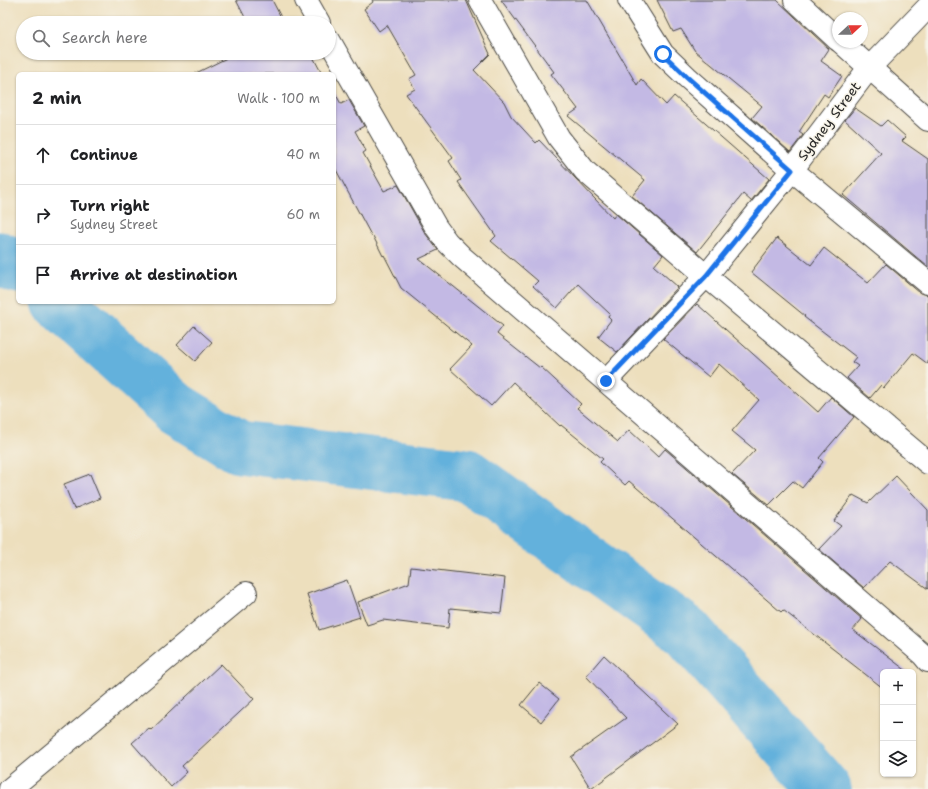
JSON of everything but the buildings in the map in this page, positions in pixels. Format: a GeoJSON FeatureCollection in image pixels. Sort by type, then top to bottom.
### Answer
{"type":"FeatureCollection","features":[{"type":"Feature","properties":{"kind":"street"},"geometry":{"type":"LineString","coordinates":[[306,0],[315,16]]}},
{"type":"Feature","properties":{"kind":"street"},"geometry":{"type":"LineString","coordinates":[[480,0],[559,138],[585,171],[706,276],[928,463]]}},
{"type":"Feature","properties":{"kind":"street"},"geometry":{"type":"LineString","coordinates":[[629,0],[663,54],[687,77],[792,170],[928,283]]}},
{"type":"Feature","properties":{"kind":"street"},"geometry":{"type":"LineString","coordinates":[[795,0],[832,34]]}},
{"type":"Feature","properties":{"kind":"street","name":"Sydney Street"},"geometry":{"type":"LineString","coordinates":[[606,381],[706,276],[792,170],[868,68],[928,7]]}},
{"type":"Feature","properties":{"kind":"street"},"geometry":{"type":"LineString","coordinates":[[846,48],[928,120]]}},
{"type":"Feature","properties":{"kind":"street"},"geometry":{"type":"LineString","coordinates":[[336,52],[436,227],[447,242],[462,257],[923,655],[928,661]]}},
{"type":"Feature","properties":{"kind":"street"},"geometry":{"type":"LineString","coordinates":[[10,789],[246,593]]}},
{"type":"Feature","properties":{"kind":"waterway"},"geometry":{"type":"LineString","coordinates":[[0,258],[16,266]]}},
{"type":"Feature","properties":{"kind":"waterway"},"geometry":{"type":"LineString","coordinates":[[60,304],[175,408],[239,447],[467,475],[686,631],[825,789]]}},
{"type":"Feature","properties":{"kind":"route"},"geometry":{"type":"LineString","coordinates":[[606,381],[706,276],[792,170],[663,54]]}}]}
